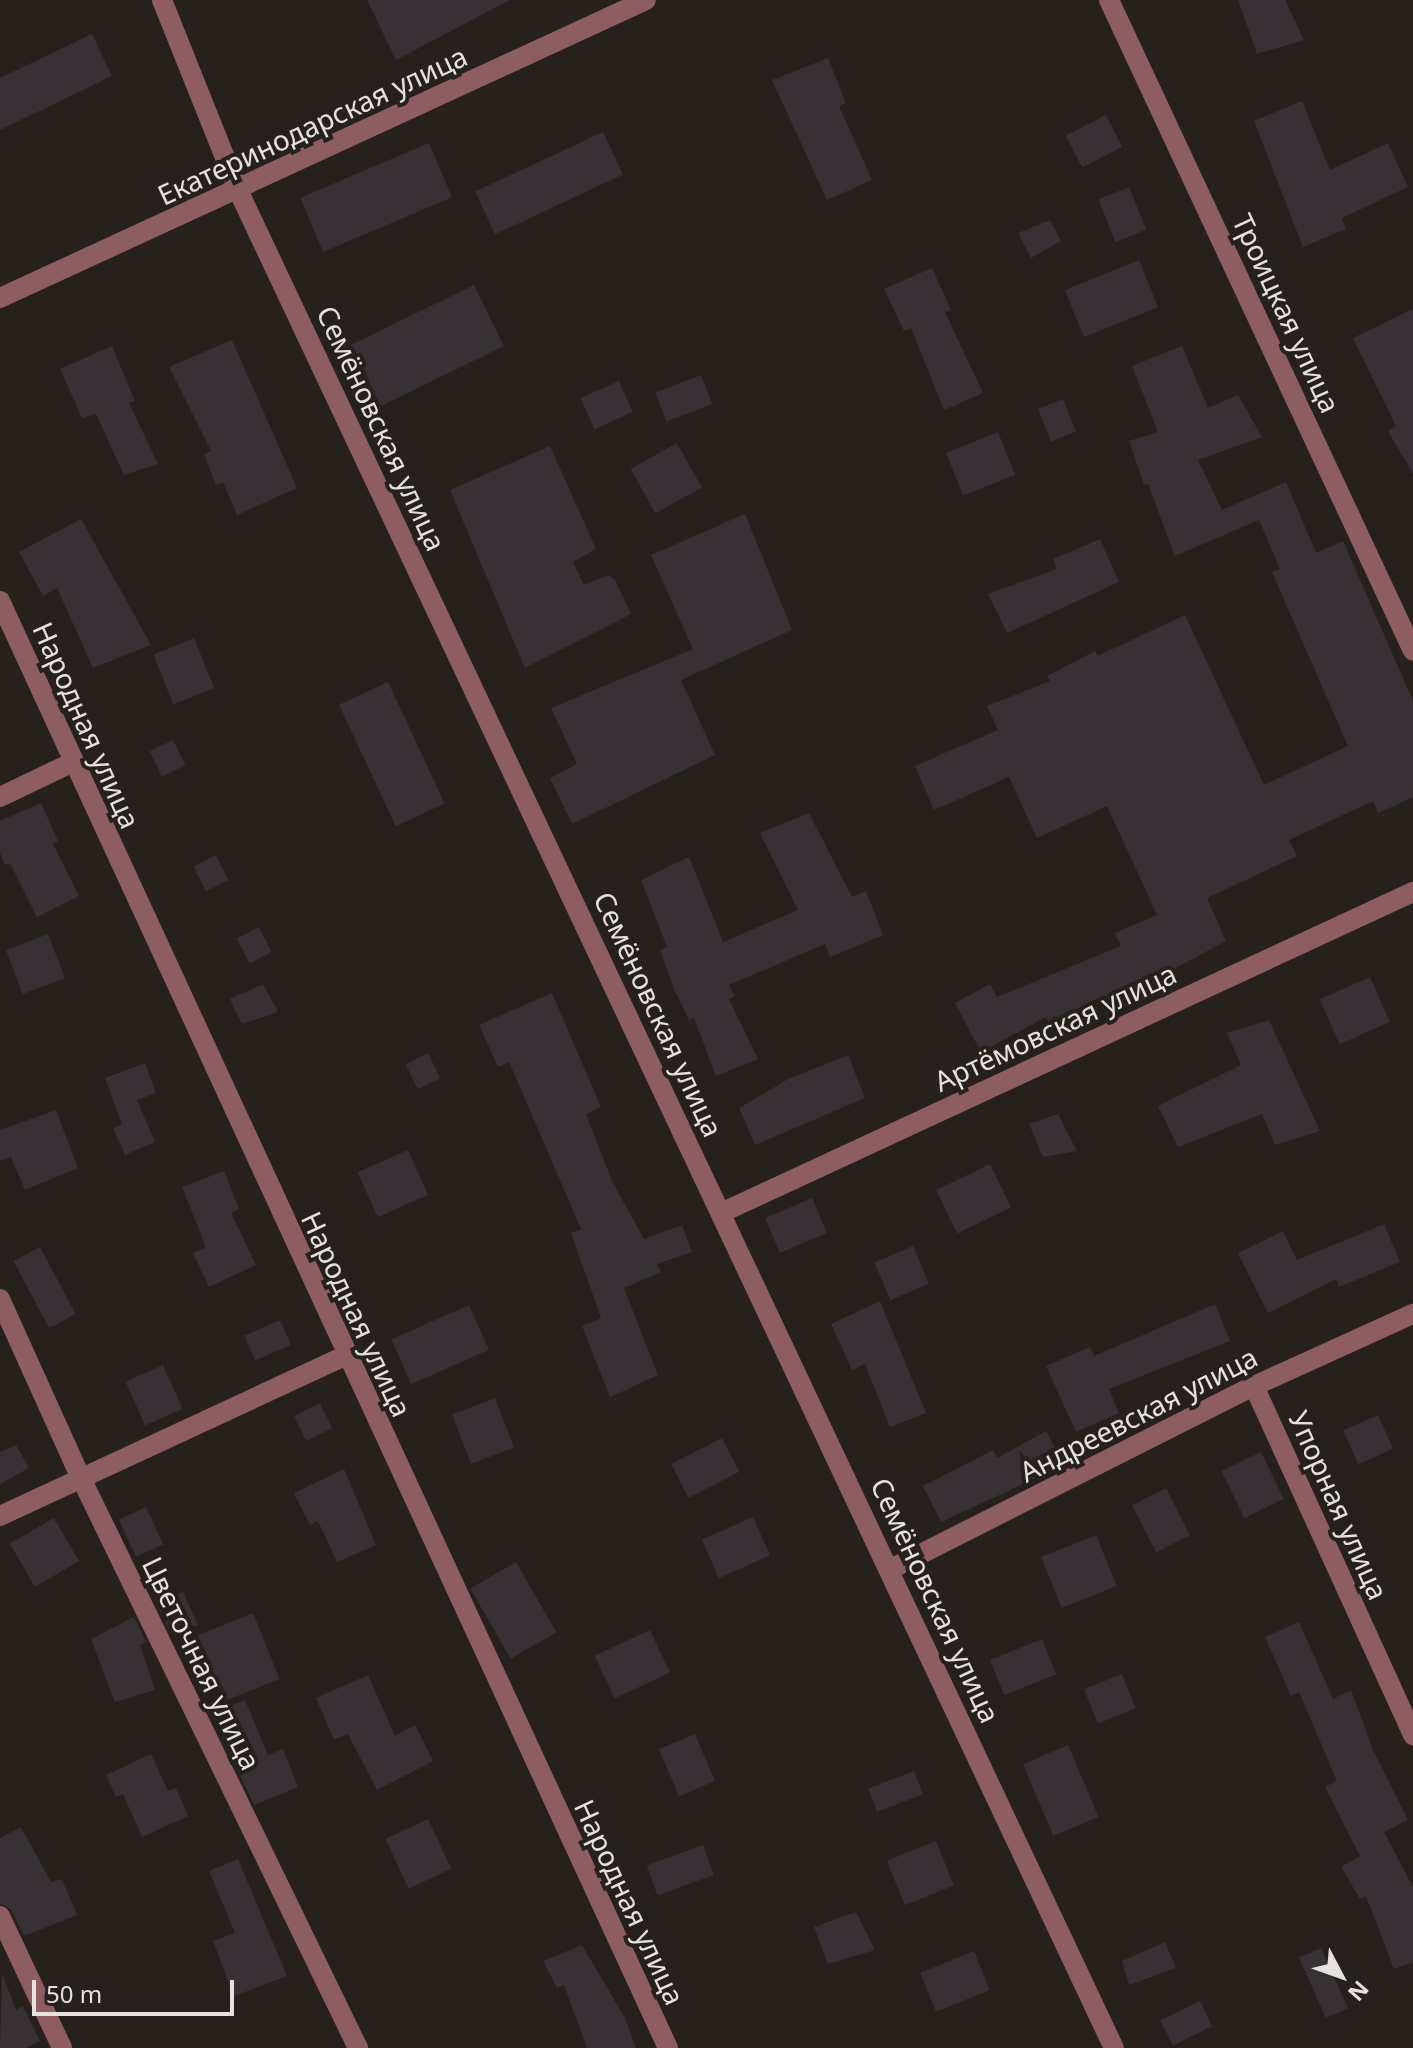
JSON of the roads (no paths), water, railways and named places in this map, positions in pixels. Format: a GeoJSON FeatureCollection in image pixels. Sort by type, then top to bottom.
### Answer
{"type":"FeatureCollection","features":[{"type":"Feature","properties":{"kind":"street","name":"Семёновская улица"},"geometry":{"type":"LineString","coordinates":[[162,0],[238,190],[891,1569],[1114,2048]]}},
{"type":"Feature","properties":{"kind":"street","name":"Екатеринодарская улица"},"geometry":{"type":"LineString","coordinates":[[0,298],[646,0]]}},
{"type":"Feature","properties":{"kind":"street","name":"Троицкая улица"},"geometry":{"type":"LineString","coordinates":[[1109,0],[1413,651]]}},
{"type":"Feature","properties":{"kind":"street","name":"Народная улица"},"geometry":{"type":"LineString","coordinates":[[0,601],[344,1356],[668,2048]]}},
{"type":"Feature","properties":{"kind":"street"},"geometry":{"type":"LineString","coordinates":[[0,797],[73,762]]}},
{"type":"Feature","properties":{"kind":"street","name":"Артёмовская улица"},"geometry":{"type":"LineString","coordinates":[[721,1213],[1413,892]]}},
{"type":"Feature","properties":{"kind":"street","name":"Цветочная улица"},"geometry":{"type":"LineString","coordinates":[[0,1299],[81,1478],[358,2048]]}},
{"type":"Feature","properties":{"kind":"street","name":"Андреевская улица"},"geometry":{"type":"LineString","coordinates":[[891,1569],[1254,1386],[1413,1314]]}},
{"type":"Feature","properties":{"kind":"street"},"geometry":{"type":"LineString","coordinates":[[0,1516],[344,1356]]}},
{"type":"Feature","properties":{"kind":"street","name":"Упорная улица"},"geometry":{"type":"LineString","coordinates":[[1254,1386],[1413,1735]]}},
{"type":"Feature","properties":{"kind":"street"},"geometry":{"type":"LineString","coordinates":[[0,1916],[62,2048]]}}]}
